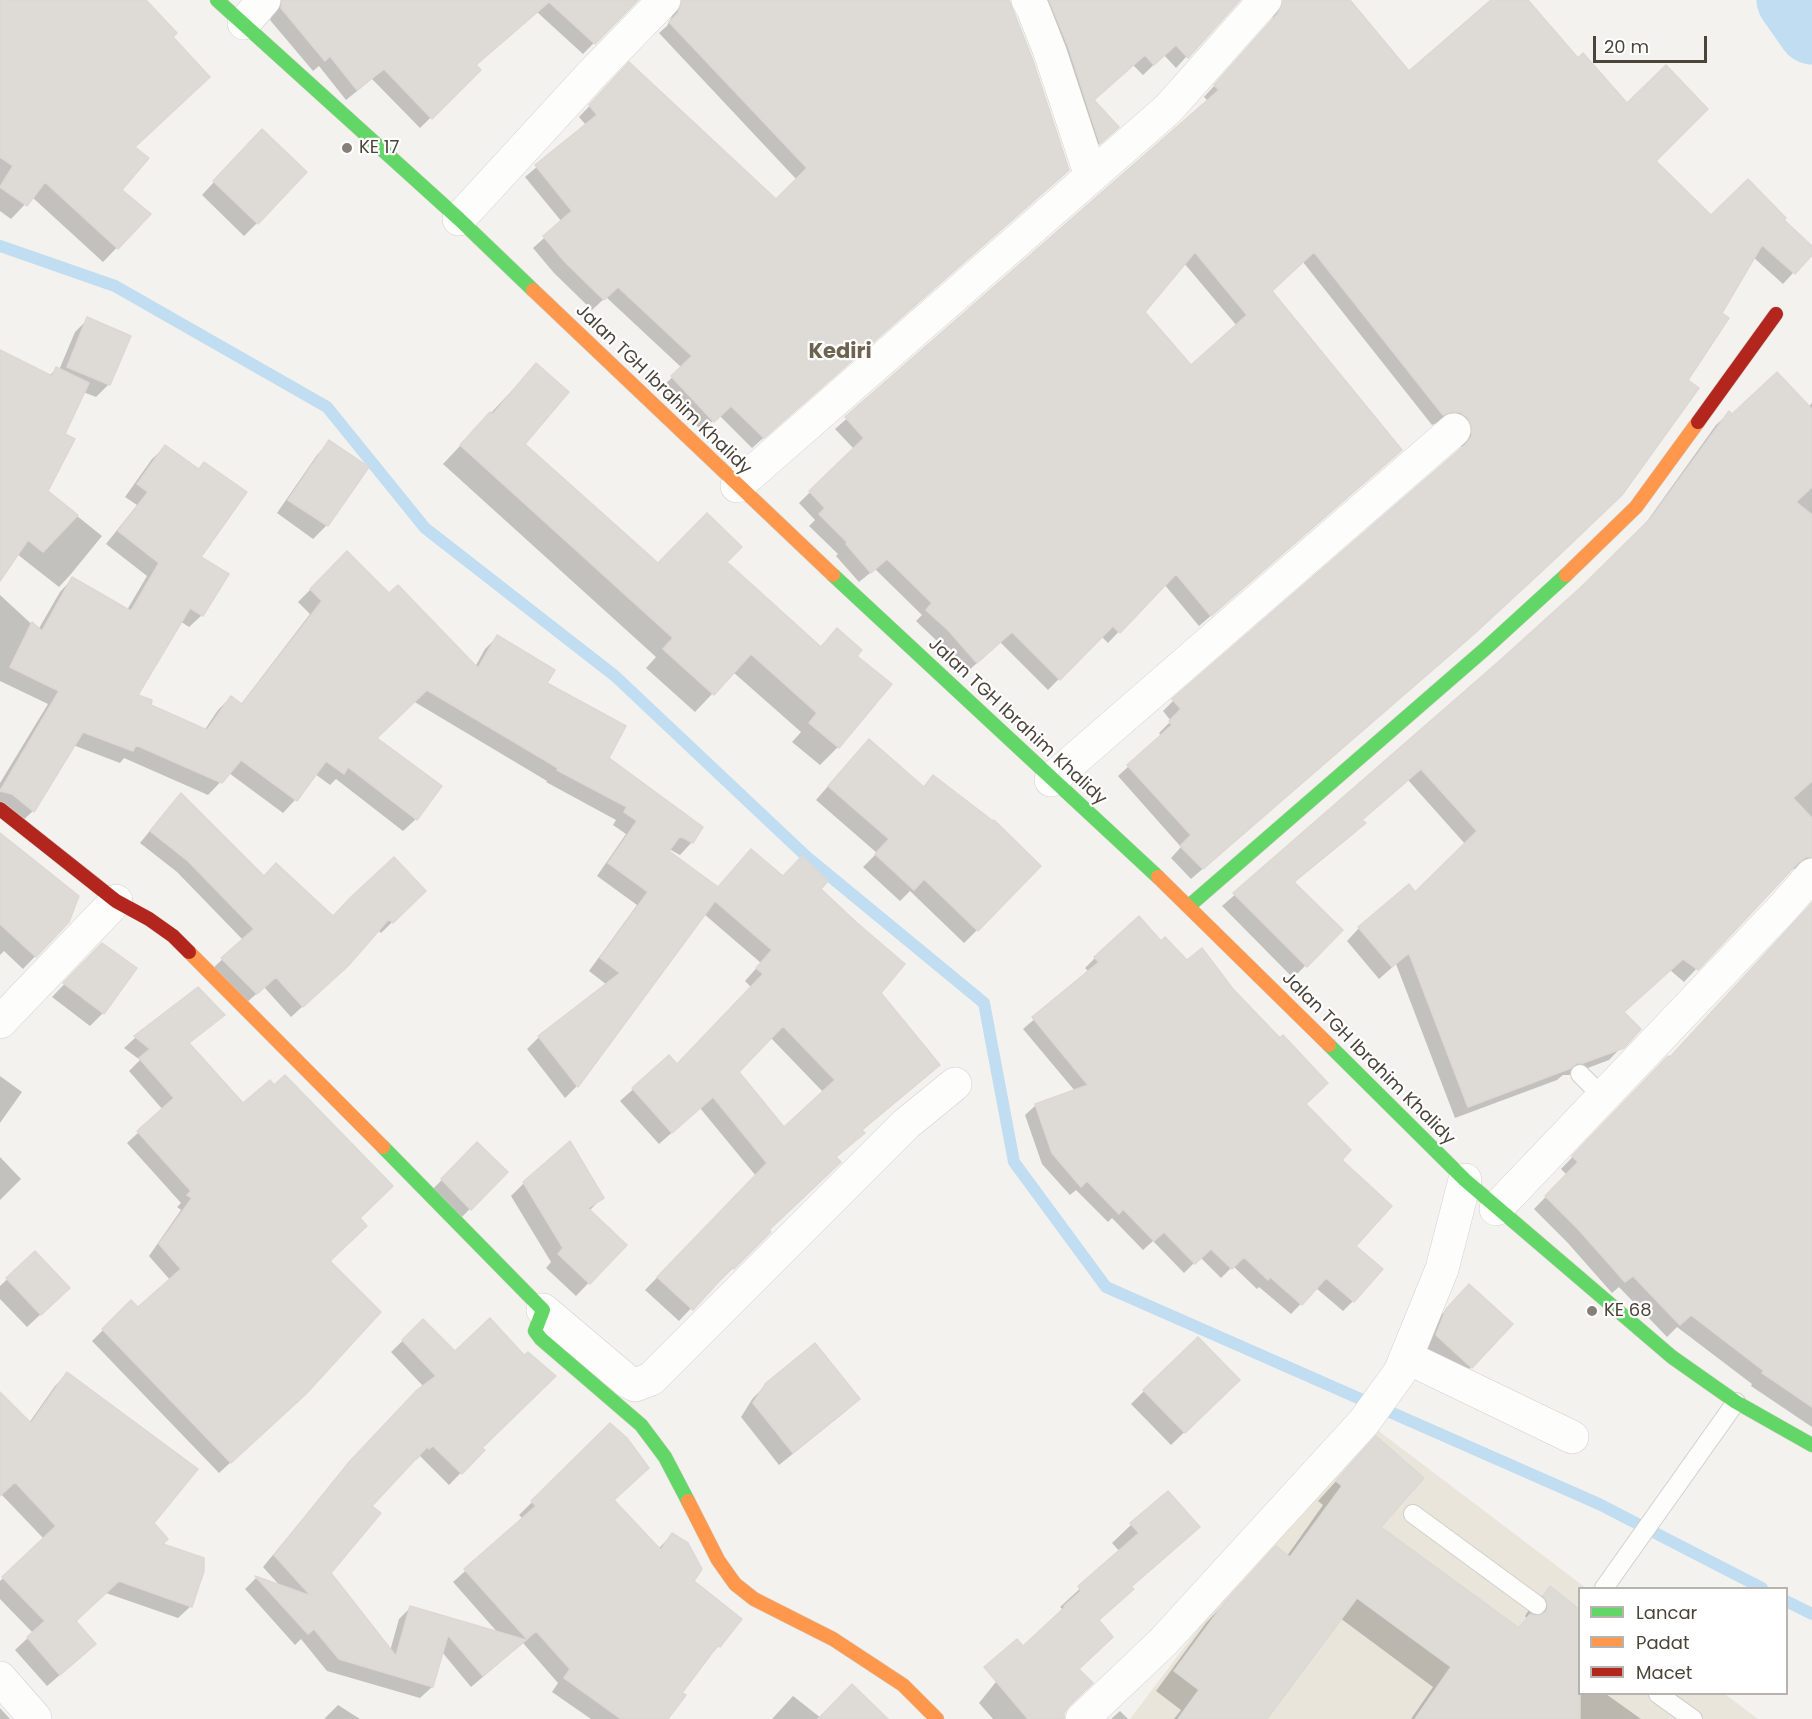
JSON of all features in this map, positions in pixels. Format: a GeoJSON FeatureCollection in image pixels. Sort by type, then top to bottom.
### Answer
{"type":"FeatureCollection","features":[{"type":"Feature","properties":{"kind":"main road","name":"Jalan TGH Ibrahim Khalidy"},"geometry":{"type":"LineString","coordinates":[[217,0],[254,12],[459,219],[737,486],[1189,906],[1496,1209],[1672,1357],[1736,1402],[1812,1445]]}},
{"type":"Feature","properties":{"kind":"main road"},"geometry":{"type":"LineString","coordinates":[[1189,906],[1485,649],[1636,507],[1776,314]]}},
{"type":"Feature","properties":{"kind":"main road"},"geometry":{"type":"LineString","coordinates":[[0,809],[116,901],[149,919],[173,936],[543,1310],[536,1331],[541,1339],[641,1425],[665,1457],[718,1560],[735,1584],[754,1599],[843,1646],[903,1685],[928,1716]]}},
{"type":"Feature","properties":{"kind":"street"},"geometry":{"type":"LineString","coordinates":[[459,219],[593,73],[664,0]]}},
{"type":"Feature","properties":{"kind":"street"},"geometry":{"type":"LineString","coordinates":[[1028,0],[1050,52],[1091,177]]}},
{"type":"Feature","properties":{"kind":"street"},"geometry":{"type":"LineString","coordinates":[[737,486],[1168,109],[1264,0]]}},
{"type":"Feature","properties":{"kind":"street"},"geometry":{"type":"LineString","coordinates":[[1052,780],[1454,430]]}},
{"type":"Feature","properties":{"kind":"street"},"geometry":{"type":"LineString","coordinates":[[1496,1209],[1812,875]]}},
{"type":"Feature","properties":{"kind":"street"},"geometry":{"type":"LineString","coordinates":[[0,1022],[116,901]]}},
{"type":"Feature","properties":{"kind":"street"},"geometry":{"type":"LineString","coordinates":[[543,1310],[627,1381],[635,1385],[651,1379],[906,1124],[955,1084]]}},
{"type":"Feature","properties":{"kind":"street"},"geometry":{"type":"LineString","coordinates":[[1082,1719],[1163,1642],[1364,1422],[1403,1364],[1442,1269],[1465,1180]]}},
{"type":"Feature","properties":{"kind":"street"},"geometry":{"type":"LineString","coordinates":[[1403,1364],[1572,1437]]}},
{"type":"Feature","properties":{"kind":"street"},"geometry":{"type":"LineString","coordinates":[[0,1678],[35,1718]]}},
{"type":"Feature","properties":{"kind":"lane"},"geometry":{"type":"LineString","coordinates":[[1580,1074],[1603,1097]]}},
{"type":"Feature","properties":{"kind":"lane"},"geometry":{"type":"LineString","coordinates":[[1605,1587],[1736,1402]]}},
{"type":"Feature","properties":{"kind":"lane"},"geometry":{"type":"LineString","coordinates":[[1413,1514],[1537,1605]]}},
{"type":"Feature","properties":{"kind":"lane"},"geometry":{"type":"LineString","coordinates":[[1659,1695],[1693,1719]]}},
{"type":"Feature","properties":{"kind":"shaded area"},"geometry":{"type":"Polygon","coordinates":[[[1359,1416],[1585,1587],[1578,1587],[1578,1695],[1726,1695],[1758,1719],[1130,1719],[1359,1416]]]}},
{"type":"Feature","properties":{"kind":"building"},"geometry":{"type":"Polygon","coordinates":[[[0,0],[146,0],[177,33],[173,37],[210,77],[135,147],[149,158],[122,190],[151,214],[118,249],[45,182],[27,206],[0,187],[13,166],[0,157],[0,0]]]}},
{"type":"Feature","properties":{"kind":"building"},"geometry":{"type":"Polygon","coordinates":[[[282,0],[638,0],[595,44],[549,2],[476,65],[481,70],[432,119],[384,69],[357,90],[330,56],[325,61],[281,8],[282,0]]]}},
{"type":"Feature","properties":{"kind":"building"},"geometry":{"type":"Polygon","coordinates":[[[682,0],[1009,0],[1032,58],[1069,170],[764,438],[731,406],[714,422],[671,376],[692,356],[618,287],[604,300],[565,262],[543,236],[572,211],[535,165],[597,115],[589,105],[629,62],[776,199],[807,168],[669,22],[678,13],[682,0]]]}},
{"type":"Feature","properties":{"kind":"building"},"geometry":{"type":"Polygon","coordinates":[[[1049,0],[1240,0],[1188,58],[1176,45],[1154,65],[1145,55],[1094,100],[1119,127],[1100,144],[1068,46],[1049,0]]]}},
{"type":"Feature","properties":{"kind":"building"},"geometry":{"type":"Polygon","coordinates":[[[1283,0],[1350,0],[1409,71],[1491,0],[1528,0],[1578,58],[1583,53],[1627,103],[1666,65],[1708,109],[1656,161],[1711,215],[1748,179],[1786,218],[1784,220],[1812,246],[1812,255],[1795,274],[1762,245],[1722,313],[1729,318],[1688,380],[1699,388],[1622,495],[1473,635],[1203,869],[1180,846],[1191,835],[1127,765],[1172,725],[1169,721],[1181,709],[1172,699],[1466,444],[1472,436],[1472,427],[1468,418],[1460,412],[1443,415],[1314,252],[1272,291],[1402,450],[1211,616],[1176,574],[1120,633],[1113,626],[1060,680],[1012,632],[977,663],[949,631],[926,610],[932,603],[887,559],[871,573],[846,544],[847,542],[819,514],[825,508],[809,491],[864,438],[845,417],[1219,90],[1214,85],[1279,12],[1283,0]],[[1195,252],[1145,312],[1191,365],[1247,315],[1195,252]]]}},
{"type":"Feature","properties":{"kind":"building"},"geometry":{"type":"Polygon","coordinates":[[[262,129],[307,172],[258,224],[213,181],[262,129]]]}},
{"type":"Feature","properties":{"kind":"building"},"geometry":{"type":"Polygon","coordinates":[[[87,317],[131,336],[110,385],[67,367],[87,317]]]}},
{"type":"Feature","properties":{"kind":"building"},"geometry":{"type":"Polygon","coordinates":[[[0,350],[52,376],[56,367],[89,383],[65,434],[75,439],[48,491],[78,515],[43,552],[28,540],[0,581],[0,350]]]}},
{"type":"Feature","properties":{"kind":"building"},"geometry":{"type":"Polygon","coordinates":[[[536,363],[569,392],[525,444],[658,563],[707,513],[742,547],[727,562],[821,647],[837,628],[862,650],[857,656],[892,684],[839,748],[809,723],[817,713],[751,654],[714,695],[663,649],[673,638],[460,445],[490,412],[493,414],[536,363]]]}},
{"type":"Feature","properties":{"kind":"building"},"geometry":{"type":"Polygon","coordinates":[[[1777,372],[1812,409],[1812,487],[1796,502],[1812,515],[1812,781],[1793,798],[1812,818],[1812,857],[1806,857],[1798,863],[1698,970],[1683,959],[1624,1012],[1641,1029],[1624,1048],[1583,1063],[1577,1063],[1571,1068],[1468,1107],[1409,953],[1392,967],[1358,927],[1409,884],[1415,892],[1477,831],[1421,769],[1362,820],[1366,823],[1294,882],[1343,930],[1307,967],[1233,893],[1580,588],[1651,518],[1729,411],[1732,414],[1777,372]]]}},
{"type":"Feature","properties":{"kind":"building"},"geometry":{"type":"Polygon","coordinates":[[[329,440],[369,467],[328,526],[288,500],[329,440]]]}},
{"type":"Feature","properties":{"kind":"building"},"geometry":{"type":"Polygon","coordinates":[[[165,445],[199,469],[204,462],[247,492],[201,557],[229,574],[203,616],[190,608],[138,695],[152,700],[151,705],[207,730],[231,696],[242,704],[322,601],[310,589],[347,551],[389,593],[398,585],[478,668],[497,635],[555,670],[547,683],[626,726],[609,758],[703,827],[693,843],[680,836],[669,851],[718,887],[751,849],[783,876],[802,856],[828,881],[821,889],[905,964],[881,993],[940,1065],[862,1130],[865,1133],[836,1157],[841,1162],[769,1230],[771,1232],[734,1269],[732,1267],[693,1310],[657,1277],[767,1163],[713,1097],[672,1133],[632,1088],[669,1055],[677,1064],[763,974],[756,968],[772,950],[715,901],[578,1087],[538,1036],[620,973],[600,958],[648,892],[608,863],[637,821],[624,812],[627,807],[557,770],[558,768],[427,690],[377,738],[442,786],[417,820],[348,767],[344,774],[326,761],[297,801],[241,760],[222,783],[136,745],[133,751],[83,732],[34,812],[12,794],[0,791],[59,691],[10,667],[32,622],[42,631],[72,577],[131,611],[159,563],[118,531],[148,492],[137,484],[165,445]],[[783,1026],[739,1072],[784,1127],[835,1080],[783,1026]]]}},
{"type":"Feature","properties":{"kind":"building"},"geometry":{"type":"Polygon","coordinates":[[[869,739],[924,787],[933,775],[994,820],[1041,866],[978,931],[924,879],[914,890],[875,854],[889,839],[828,786],[869,739]]]}},
{"type":"Feature","properties":{"kind":"building"},"geometry":{"type":"Polygon","coordinates":[[[181,793],[264,876],[276,863],[333,916],[394,857],[426,891],[393,923],[389,919],[348,966],[303,1007],[276,977],[257,994],[221,958],[254,929],[188,861],[150,831],[181,793]]]}},
{"type":"Feature","properties":{"kind":"building"},"geometry":{"type":"Polygon","coordinates":[[[0,833],[79,896],[69,922],[36,957],[0,924],[0,833]]]}},
{"type":"Feature","properties":{"kind":"building"},"geometry":{"type":"Polygon","coordinates":[[[1812,903],[1812,1407],[1762,1373],[1764,1371],[1691,1315],[1680,1325],[1633,1276],[1625,1282],[1545,1196],[1578,1162],[1572,1156],[1668,1056],[1670,1057],[1812,903]]]}},
{"type":"Feature","properties":{"kind":"building"},"geometry":{"type":"Polygon","coordinates":[[[1139,916],[1161,941],[1165,937],[1187,960],[1202,948],[1233,989],[1280,1038],[1283,1035],[1328,1083],[1306,1104],[1351,1150],[1342,1160],[1392,1206],[1356,1246],[1383,1269],[1354,1302],[1326,1278],[1302,1305],[1270,1277],[1268,1280],[1244,1257],[1232,1269],[1211,1249],[1195,1264],[1164,1232],[1154,1241],[1123,1209],[1119,1214],[1087,1181],[1081,1187],[1052,1153],[1035,1104],[1088,1085],[1032,1017],[1099,962],[1094,957],[1139,916]]]}},
{"type":"Feature","properties":{"kind":"building"},"geometry":{"type":"Polygon","coordinates":[[[102,943],[137,968],[104,1014],[63,983],[102,943]]]}},
{"type":"Feature","properties":{"kind":"building"},"geometry":{"type":"Polygon","coordinates":[[[198,987],[225,1015],[189,1043],[243,1103],[270,1080],[274,1085],[285,1075],[393,1186],[360,1218],[367,1226],[330,1261],[381,1312],[306,1394],[231,1463],[102,1329],[131,1300],[138,1307],[181,1269],[159,1244],[192,1198],[187,1195],[191,1191],[137,1131],[174,1098],[139,1058],[150,1049],[134,1036],[198,987]]]}},
{"type":"Feature","properties":{"kind":"building"},"geometry":{"type":"Polygon","coordinates":[[[570,1141],[604,1198],[588,1208],[627,1245],[590,1284],[558,1254],[563,1248],[523,1182],[570,1141]]]}},
{"type":"Feature","properties":{"kind":"building"},"geometry":{"type":"Polygon","coordinates":[[[477,1142],[508,1172],[471,1210],[441,1179],[477,1142]]]}},
{"type":"Feature","properties":{"kind":"building"},"geometry":{"type":"Polygon","coordinates":[[[35,1251],[70,1288],[41,1315],[6,1278],[35,1251]]]}},
{"type":"Feature","properties":{"kind":"building"},"geometry":{"type":"Polygon","coordinates":[[[1469,1284],[1513,1324],[1472,1368],[1436,1335],[1446,1309],[1469,1284]]]}},
{"type":"Feature","properties":{"kind":"building"},"geometry":{"type":"Polygon","coordinates":[[[490,1318],[524,1355],[528,1352],[556,1376],[482,1448],[485,1450],[462,1474],[433,1446],[429,1449],[427,1447],[372,1506],[381,1513],[331,1573],[396,1656],[410,1606],[526,1640],[483,1676],[448,1635],[433,1687],[339,1659],[314,1629],[308,1634],[255,1576],[311,1596],[274,1555],[350,1461],[417,1390],[436,1376],[402,1340],[423,1319],[455,1351],[490,1318]]]}},
{"type":"Feature","properties":{"kind":"building"},"geometry":{"type":"Polygon","coordinates":[[[1198,1337],[1240,1380],[1185,1433],[1143,1390],[1198,1337]]]}},
{"type":"Feature","properties":{"kind":"building"},"geometry":{"type":"Polygon","coordinates":[[[815,1343],[860,1399],[793,1453],[753,1403],[766,1383],[815,1343]]]}},
{"type":"Feature","properties":{"kind":"building"},"geometry":{"type":"Polygon","coordinates":[[[67,1372],[198,1469],[154,1523],[168,1539],[163,1544],[204,1558],[204,1571],[192,1607],[119,1581],[76,1621],[96,1644],[60,1675],[27,1637],[45,1621],[2,1577],[56,1526],[15,1482],[0,1496],[0,1392],[31,1423],[67,1372]]]}},
{"type":"Feature","properties":{"kind":"building"},"geometry":{"type":"Polygon","coordinates":[[[610,1423],[627,1438],[649,1468],[614,1500],[661,1550],[672,1533],[688,1543],[702,1569],[694,1581],[742,1619],[720,1647],[718,1645],[682,1693],[686,1695],[668,1719],[621,1719],[564,1678],[570,1669],[536,1631],[527,1639],[464,1569],[536,1506],[531,1501],[610,1423]]]}},
{"type":"Feature","properties":{"kind":"building"},"geometry":{"type":"Polygon","coordinates":[[[1376,1436],[1424,1478],[1381,1527],[1519,1628],[1530,1614],[1536,1616],[1546,1612],[1548,1606],[1543,1596],[1550,1586],[1578,1608],[1580,1719],[1415,1719],[1451,1667],[1357,1598],[1267,1719],[1178,1719],[1199,1690],[1174,1671],[1225,1602],[1276,1546],[1290,1557],[1342,1486],[1336,1481],[1376,1436]]]}},
{"type":"Feature","properties":{"kind":"building"},"geometry":{"type":"Polygon","coordinates":[[[1168,1491],[1200,1527],[1131,1587],[1134,1589],[1099,1620],[1113,1637],[1079,1669],[1093,1683],[1069,1706],[1064,1713],[1064,1719],[1028,1719],[984,1667],[1017,1639],[1023,1646],[1065,1607],[1081,1591],[1078,1586],[1139,1533],[1130,1523],[1168,1491]]]}},
{"type":"Feature","properties":{"kind":"building"},"geometry":{"type":"Polygon","coordinates":[[[852,1684],[888,1719],[818,1719],[852,1684]]]}},
{"type":"Feature","properties":{"kind":"waterway"},"geometry":{"type":"LineString","coordinates":[[1791,0],[1812,30]]}},
{"type":"Feature","properties":{"kind":"waterway"},"geometry":{"type":"LineString","coordinates":[[0,246],[115,286],[327,407],[425,528],[615,676],[808,858],[984,1003],[1014,1162],[1106,1287],[1599,1504],[1760,1587]]}},
{"type":"Feature","properties":{"kind":"waterway"},"geometry":{"type":"LineString","coordinates":[[1788,1602],[1812,1614]]}},
{"type":"Feature","properties":{"kind":"traffic: fast"},"geometry":{"type":"LineString","coordinates":[[217,0],[459,219],[533,290]]}},
{"type":"Feature","properties":{"kind":"traffic: fast"},"geometry":{"type":"LineString","coordinates":[[833,575],[1158,877]]}},
{"type":"Feature","properties":{"kind":"traffic: fast"},"geometry":{"type":"LineString","coordinates":[[1189,906],[1485,649],[1566,575]]}},
{"type":"Feature","properties":{"kind":"traffic: fast"},"geometry":{"type":"LineString","coordinates":[[1329,1045],[1465,1180],[1672,1357],[1736,1402],[1812,1445]]}},
{"type":"Feature","properties":{"kind":"traffic: fast"},"geometry":{"type":"LineString","coordinates":[[383,1147],[543,1310],[535,1331],[541,1339],[641,1425],[665,1457],[688,1501]]}},
{"type":"Feature","properties":{"kind":"traffic: slow"},"geometry":{"type":"LineString","coordinates":[[533,290],[833,575]]}},
{"type":"Feature","properties":{"kind":"traffic: slow"},"geometry":{"type":"LineString","coordinates":[[1566,575],[1636,507],[1698,422]]}},
{"type":"Feature","properties":{"kind":"traffic: slow"},"geometry":{"type":"LineString","coordinates":[[1158,877],[1329,1045]]}},
{"type":"Feature","properties":{"kind":"traffic: slow"},"geometry":{"type":"LineString","coordinates":[[189,952],[383,1147]]}},
{"type":"Feature","properties":{"kind":"traffic: slow"},"geometry":{"type":"LineString","coordinates":[[688,1501],[718,1560],[735,1584],[754,1599],[833,1639],[903,1685],[937,1719]]}},
{"type":"Feature","properties":{"kind":"traffic: jam"},"geometry":{"type":"LineString","coordinates":[[1698,422],[1776,314]]}},
{"type":"Feature","properties":{"kind":"traffic: jam"},"geometry":{"type":"LineString","coordinates":[[0,809],[116,901],[149,919],[173,936],[189,952]]}},
{"type":"Feature","properties":{"kind":"place","name":"KE 17"},"geometry":{"type":"Point","coordinates":[347,148]}},
{"type":"Feature","properties":{"kind":"place","name":"KE 68"},"geometry":{"type":"Point","coordinates":[1592,1311]}},
{"type":"Feature","properties":{"kind":"district","name":"Kediri"},"geometry":{"type":"Point","coordinates":[840,353]}}]}
